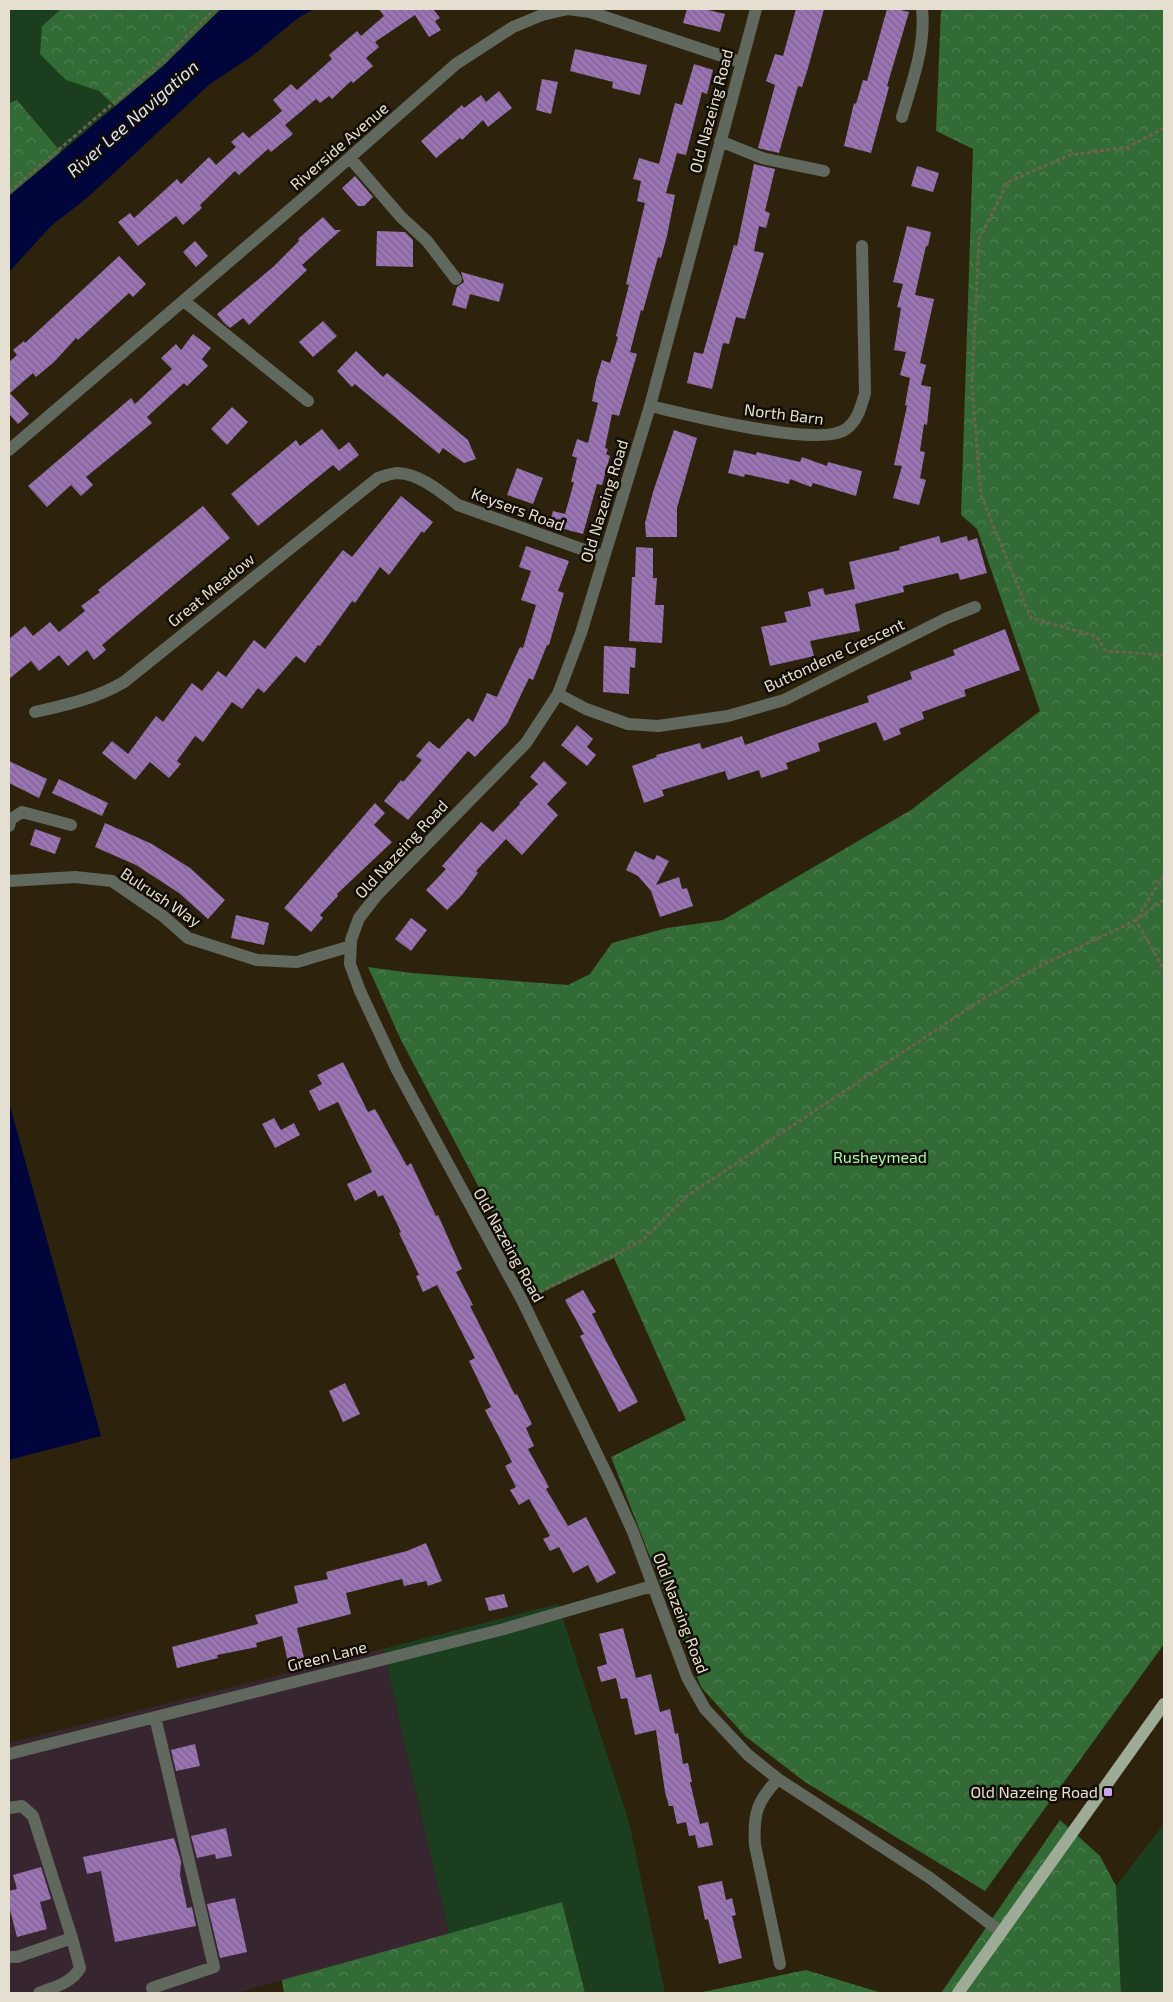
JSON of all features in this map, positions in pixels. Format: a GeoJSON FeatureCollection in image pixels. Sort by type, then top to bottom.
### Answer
{"type":"FeatureCollection","features":[{"type":"Feature","properties":{"kind":"main road"},"geometry":{"type":"LineString","coordinates":[[958,1993],[1164,1704]]}},
{"type":"Feature","properties":{"kind":"street","name":"Riverside Avenue"},"geometry":{"type":"LineString","coordinates":[[9,450],[350,158],[456,64],[513,27],[542,15],[568,9],[590,12],[740,62]]}},
{"type":"Feature","properties":{"kind":"street","name":"Old Nazeing Road"},"geometry":{"type":"LineString","coordinates":[[756,9],[740,62],[650,406],[581,634],[558,694],[526,743],[377,895],[359,918],[351,940],[350,964],[397,1070],[445,1163],[522,1300],[614,1491],[633,1532],[687,1677],[705,1709],[748,1755],[778,1779],[930,1878],[1001,1932]]}},
{"type":"Feature","properties":{"kind":"street"},"geometry":{"type":"LineString","coordinates":[[902,117],[918,59],[924,28],[922,9]]}},
{"type":"Feature","properties":{"kind":"street"},"geometry":{"type":"LineString","coordinates":[[720,141],[762,158],[789,166],[824,171]]}},
{"type":"Feature","properties":{"kind":"street"},"geometry":{"type":"LineString","coordinates":[[350,158],[401,217],[427,241],[456,279]]}},
{"type":"Feature","properties":{"kind":"street","name":"North Barn"},"geometry":{"type":"LineString","coordinates":[[650,406],[758,429],[827,436],[846,430],[859,415],[865,393],[862,246]]}},
{"type":"Feature","properties":{"kind":"street"},"geometry":{"type":"LineString","coordinates":[[184,301],[308,402]]}},
{"type":"Feature","properties":{"kind":"street","name":"Keysers Road"},"geometry":{"type":"LineString","coordinates":[[397,473],[414,477],[458,505],[604,558]]}},
{"type":"Feature","properties":{"kind":"street","name":"Great Meadow"},"geometry":{"type":"LineString","coordinates":[[35,712],[104,694],[124,682],[358,493],[378,478],[397,473]]}},
{"type":"Feature","properties":{"kind":"street","name":"Buttondene Crescent"},"geometry":{"type":"LineString","coordinates":[[558,694],[586,709],[628,724],[658,726],[728,716],[784,700],[947,618],[975,607]]}},
{"type":"Feature","properties":{"kind":"street"},"geometry":{"type":"LineString","coordinates":[[9,826],[11,819],[22,812],[71,825]]}},
{"type":"Feature","properties":{"kind":"street","name":"Bulrush Way"},"geometry":{"type":"LineString","coordinates":[[9,881],[76,877],[112,881],[163,916],[188,938],[257,960],[297,962],[351,946]]}},
{"type":"Feature","properties":{"kind":"street","name":"Green Lane"},"geometry":{"type":"LineString","coordinates":[[9,1754],[504,1629],[652,1586]]}},
{"type":"Feature","properties":{"kind":"street"},"geometry":{"type":"LineString","coordinates":[[152,1988],[214,1967],[154,1717]]}},
{"type":"Feature","properties":{"kind":"street"},"geometry":{"type":"LineString","coordinates":[[778,1779],[763,1795],[757,1808],[754,1826],[755,1845],[780,1964]]}},
{"type":"Feature","properties":{"kind":"street"},"geometry":{"type":"LineString","coordinates":[[9,1808],[22,1806],[33,1816],[80,1968],[77,1974],[70,1980],[39,1993]]}},
{"type":"Feature","properties":{"kind":"street"},"geometry":{"type":"LineString","coordinates":[[9,1957],[17,1957],[72,1938]]}},
{"type":"Feature","properties":{"kind":"path"},"geometry":{"type":"LineString","coordinates":[[9,192],[160,64],[215,9]]}},
{"type":"Feature","properties":{"kind":"path"},"geometry":{"type":"LineString","coordinates":[[1164,128],[1128,148],[1070,154],[1008,182],[979,239],[973,394],[980,496],[1031,618],[1096,636],[1106,651],[1164,656]]}},
{"type":"Feature","properties":{"kind":"path"},"geometry":{"type":"LineString","coordinates":[[1128,148],[1130,153]]}},
{"type":"Feature","properties":{"kind":"path"},"geometry":{"type":"LineString","coordinates":[[1136,920],[1164,875]]}},
{"type":"Feature","properties":{"kind":"path"},"geometry":{"type":"LineString","coordinates":[[522,1300],[642,1241],[687,1196],[978,1002],[1034,969],[1136,920],[1164,900]]}},
{"type":"Feature","properties":{"kind":"path"},"geometry":{"type":"LineString","coordinates":[[1136,920],[1164,970]]}},
{"type":"Feature","properties":{"kind":"shaded area"},"geometry":{"type":"Polygon","coordinates":[[[383,1649],[449,1934],[236,1993],[9,1993],[9,1743],[383,1649]]]}},
{"type":"Feature","properties":{"kind":"green space"},"geometry":{"type":"Polygon","coordinates":[[[9,9],[61,9],[42,26],[66,80],[99,91],[115,106],[61,152],[18,101],[9,103],[9,9]]]}},
{"type":"Feature","properties":{"kind":"green space"},"geometry":{"type":"Polygon","coordinates":[[[61,9],[221,9],[163,66],[115,106],[99,91],[66,80],[40,54],[42,26],[61,9]]]}},
{"type":"Feature","properties":{"kind":"green space","name":"Rusheymead"},"geometry":{"type":"Polygon","coordinates":[[[941,9],[1164,9],[1164,1644],[985,1891],[805,1782],[745,1736],[701,1687],[611,1457],[686,1420],[614,1258],[536,1295],[401,1040],[368,967],[411,973],[568,985],[590,974],[612,943],[667,928],[723,920],[911,810],[1040,711],[977,529],[961,515],[973,149],[936,131],[941,9]]]}},
{"type":"Feature","properties":{"kind":"green space"},"geometry":{"type":"Polygon","coordinates":[[[17,100],[61,152],[9,196],[9,103],[17,100]]]}},
{"type":"Feature","properties":{"kind":"green space"},"geometry":{"type":"Polygon","coordinates":[[[558,1604],[629,1822],[665,1993],[585,1993],[562,1902],[449,1934],[383,1649],[558,1604]]]}},
{"type":"Feature","properties":{"kind":"green space"},"geometry":{"type":"Polygon","coordinates":[[[1060,1820],[1100,1856],[1116,1886],[1121,1993],[941,1993],[1060,1820]]]}},
{"type":"Feature","properties":{"kind":"green space"},"geometry":{"type":"Polygon","coordinates":[[[1164,1824],[1164,1993],[1121,1993],[1116,1886],[1164,1824]]]}},
{"type":"Feature","properties":{"kind":"green space"},"geometry":{"type":"Polygon","coordinates":[[[562,1902],[585,1993],[284,1993],[282,1980],[562,1902]]]}},
{"type":"Feature","properties":{"kind":"green space"},"geometry":{"type":"Polygon","coordinates":[[[806,1970],[882,1993],[698,1993],[806,1970]]]}},
{"type":"Feature","properties":{"kind":"water","name":"River Lee Navigation"},"geometry":{"type":"Polygon","coordinates":[[[221,9],[314,9],[298,18],[251,57],[210,84],[87,198],[51,226],[9,272],[9,196],[163,66],[221,9]]]}},
{"type":"Feature","properties":{"kind":"water"},"geometry":{"type":"Polygon","coordinates":[[[9,1102],[101,1436],[9,1460],[9,1102]]]}},
{"type":"Feature","properties":{"kind":"building"},"geometry":{"type":"Polygon","coordinates":[[[379,9],[433,9],[440,18],[435,21],[441,30],[429,37],[415,15],[375,42],[379,47],[366,58],[373,66],[353,83],[351,81],[332,99],[329,96],[320,103],[316,99],[285,125],[293,134],[271,152],[268,149],[239,175],[235,171],[200,205],[202,208],[183,225],[176,216],[138,246],[118,222],[130,213],[134,218],[177,179],[181,184],[209,157],[216,165],[236,147],[231,142],[243,132],[249,138],[282,111],[273,100],[291,84],[297,90],[332,59],[329,55],[357,31],[361,36],[384,16],[379,9]]]}},
{"type":"Feature","properties":{"kind":"building"},"geometry":{"type":"Polygon","coordinates":[[[687,9],[704,9],[725,14],[720,32],[683,23],[687,9]]]}},
{"type":"Feature","properties":{"kind":"building"},"geometry":{"type":"Polygon","coordinates":[[[796,9],[824,9],[808,68],[802,87],[798,86],[779,153],[758,148],[775,85],[766,81],[775,54],[783,56],[796,9]]]}},
{"type":"Feature","properties":{"kind":"building"},"geometry":{"type":"Polygon","coordinates":[[[887,9],[909,12],[887,86],[889,87],[871,153],[844,146],[854,103],[856,104],[863,80],[867,81],[887,9]]]}},
{"type":"Feature","properties":{"kind":"building"},"geometry":{"type":"Polygon","coordinates":[[[575,49],[647,65],[640,95],[612,88],[613,82],[570,71],[575,49]]]}},
{"type":"Feature","properties":{"kind":"building"},"geometry":{"type":"Polygon","coordinates":[[[694,64],[713,70],[707,94],[702,92],[686,155],[677,153],[666,193],[675,195],[667,236],[661,258],[658,257],[643,311],[641,310],[630,352],[637,354],[619,416],[612,414],[605,448],[608,449],[606,454],[610,456],[602,485],[597,484],[583,534],[549,525],[553,511],[565,514],[574,482],[571,482],[577,458],[572,456],[577,439],[588,443],[598,403],[592,401],[596,380],[602,360],[610,363],[618,337],[616,336],[629,285],[626,284],[645,203],[637,201],[641,181],[633,179],[639,158],[659,164],[675,103],[682,105],[694,64]]]}},
{"type":"Feature","properties":{"kind":"building"},"geometry":{"type":"Polygon","coordinates":[[[542,79],[558,82],[551,114],[536,110],[542,79]]]}},
{"type":"Feature","properties":{"kind":"building"},"geometry":{"type":"Polygon","coordinates":[[[499,91],[512,108],[488,127],[483,120],[462,140],[460,138],[436,158],[421,141],[462,105],[464,108],[481,95],[486,102],[499,91]]]}},
{"type":"Feature","properties":{"kind":"building"},"geometry":{"type":"Polygon","coordinates":[[[754,164],[775,169],[765,211],[770,213],[766,228],[759,226],[754,251],[764,253],[745,319],[736,317],[729,344],[723,343],[712,389],[687,383],[694,352],[703,354],[734,245],[737,246],[754,164]]]}},
{"type":"Feature","properties":{"kind":"building"},"geometry":{"type":"Polygon","coordinates":[[[917,166],[939,173],[933,192],[911,186],[917,166]]]}},
{"type":"Feature","properties":{"kind":"building"},"geometry":{"type":"Polygon","coordinates":[[[355,176],[373,197],[364,206],[358,206],[342,188],[355,176]]]}},
{"type":"Feature","properties":{"kind":"building"},"geometry":{"type":"Polygon","coordinates":[[[323,217],[335,230],[341,230],[302,265],[307,270],[249,325],[243,318],[230,328],[224,323],[217,314],[273,267],[299,241],[298,239],[323,217]]]}},
{"type":"Feature","properties":{"kind":"building"},"geometry":{"type":"Polygon","coordinates":[[[907,226],[931,232],[915,295],[934,299],[920,363],[926,365],[921,385],[931,387],[927,425],[924,424],[920,451],[925,452],[920,478],[926,480],[919,505],[893,498],[902,466],[894,465],[907,406],[905,405],[910,378],[900,375],[906,352],[894,350],[901,308],[897,307],[903,284],[893,282],[907,226]]]}},
{"type":"Feature","properties":{"kind":"building"},"geometry":{"type":"Polygon","coordinates":[[[377,231],[405,232],[413,240],[413,267],[376,266],[377,231]]]}},
{"type":"Feature","properties":{"kind":"building"},"geometry":{"type":"Polygon","coordinates":[[[195,241],[208,256],[196,267],[183,252],[195,241]]]}},
{"type":"Feature","properties":{"kind":"building"},"geometry":{"type":"Polygon","coordinates":[[[119,256],[146,284],[133,297],[129,293],[78,340],[76,338],[54,362],[36,377],[33,373],[10,393],[29,414],[18,424],[9,414],[9,362],[17,355],[13,350],[24,341],[25,343],[119,256]]]}},
{"type":"Feature","properties":{"kind":"building"},"geometry":{"type":"Polygon","coordinates":[[[461,272],[504,284],[499,302],[470,294],[466,309],[452,305],[457,287],[464,282],[461,272]]]}},
{"type":"Feature","properties":{"kind":"building"},"geometry":{"type":"Polygon","coordinates":[[[323,321],[337,336],[313,357],[299,342],[323,321]]]}},
{"type":"Feature","properties":{"kind":"building"},"geometry":{"type":"Polygon","coordinates":[[[193,334],[211,348],[202,359],[208,366],[187,386],[184,383],[147,417],[152,423],[86,477],[93,485],[81,496],[71,485],[47,507],[28,486],[131,398],[135,404],[172,369],[161,358],[176,344],[181,350],[193,334]]]}},
{"type":"Feature","properties":{"kind":"building"},"geometry":{"type":"Polygon","coordinates":[[[356,351],[383,377],[387,373],[468,440],[476,459],[464,463],[443,448],[439,454],[355,384],[352,387],[337,371],[356,351]]]}},
{"type":"Feature","properties":{"kind":"building"},"geometry":{"type":"Polygon","coordinates":[[[232,407],[248,422],[227,445],[211,429],[232,407]]]}},
{"type":"Feature","properties":{"kind":"building"},"geometry":{"type":"Polygon","coordinates":[[[322,429],[339,450],[349,442],[359,455],[339,471],[333,465],[258,526],[231,494],[296,440],[300,446],[322,429]]]}},
{"type":"Feature","properties":{"kind":"building"},"geometry":{"type":"Polygon","coordinates":[[[674,430],[697,438],[677,508],[677,537],[646,537],[645,523],[653,492],[674,430]]]}},
{"type":"Feature","properties":{"kind":"building"},"geometry":{"type":"Polygon","coordinates":[[[734,450],[756,455],[757,452],[800,462],[802,457],[827,466],[828,462],[862,471],[856,496],[813,483],[811,487],[790,479],[789,484],[745,474],[744,477],[728,473],[734,450]]]}},
{"type":"Feature","properties":{"kind":"building"},"geometry":{"type":"Polygon","coordinates":[[[517,468],[543,478],[533,504],[507,495],[517,468]]]}},
{"type":"Feature","properties":{"kind":"building"},"geometry":{"type":"Polygon","coordinates":[[[401,496],[433,522],[424,533],[422,531],[389,575],[380,567],[355,603],[352,601],[320,646],[318,645],[305,663],[296,656],[264,693],[258,688],[242,709],[232,702],[203,742],[195,736],[177,761],[181,764],[169,778],[150,762],[135,780],[102,753],[112,741],[128,754],[156,716],[163,722],[192,683],[202,691],[218,671],[226,677],[254,640],[265,649],[343,550],[352,557],[401,496]]]}},
{"type":"Feature","properties":{"kind":"building"},"geometry":{"type":"Polygon","coordinates":[[[203,506],[230,538],[102,645],[106,650],[94,660],[87,650],[68,666],[59,655],[39,671],[31,661],[9,679],[9,639],[25,626],[33,636],[50,622],[59,632],[85,611],[81,606],[100,592],[98,590],[203,506]]]}},
{"type":"Feature","properties":{"kind":"building"},"geometry":{"type":"Polygon","coordinates":[[[939,536],[941,543],[967,536],[968,541],[977,538],[987,573],[960,580],[958,573],[903,586],[904,592],[855,604],[860,631],[810,641],[814,656],[770,666],[761,627],[787,622],[784,612],[811,606],[808,592],[823,588],[825,595],[855,589],[849,562],[900,550],[899,547],[939,536]]]}},
{"type":"Feature","properties":{"kind":"building"},"geometry":{"type":"Polygon","coordinates":[[[526,546],[569,561],[558,591],[564,593],[549,645],[547,645],[533,680],[529,678],[507,724],[475,757],[468,751],[408,820],[384,801],[401,780],[403,782],[422,760],[416,756],[429,741],[439,749],[468,718],[473,722],[487,693],[497,697],[520,647],[523,648],[536,605],[521,600],[531,571],[519,567],[526,546]]]}},
{"type":"Feature","properties":{"kind":"building"},"geometry":{"type":"Polygon","coordinates":[[[636,547],[653,548],[653,578],[657,578],[655,605],[664,605],[662,643],[629,641],[632,577],[635,577],[636,547]]]}},
{"type":"Feature","properties":{"kind":"building"},"geometry":{"type":"Polygon","coordinates":[[[1005,629],[1020,670],[964,690],[966,696],[922,712],[924,719],[899,729],[901,734],[884,741],[876,722],[818,743],[820,751],[786,763],[788,769],[761,778],[759,770],[728,780],[725,771],[662,790],[664,796],[644,803],[632,766],[657,757],[656,755],[700,743],[702,749],[742,736],[745,745],[869,702],[867,696],[912,679],[910,672],[955,655],[953,650],[1005,629]]]}},
{"type":"Feature","properties":{"kind":"building"},"geometry":{"type":"Polygon","coordinates":[[[604,646],[636,648],[635,668],[630,667],[629,694],[603,692],[604,646]]]}},
{"type":"Feature","properties":{"kind":"building"},"geometry":{"type":"Polygon","coordinates":[[[577,725],[593,739],[587,747],[596,755],[587,766],[561,745],[577,725]]]}},
{"type":"Feature","properties":{"kind":"building"},"geometry":{"type":"Polygon","coordinates":[[[9,761],[47,779],[39,798],[9,783],[9,761]]]}},
{"type":"Feature","properties":{"kind":"building"},"geometry":{"type":"Polygon","coordinates":[[[544,761],[567,783],[547,804],[558,815],[522,855],[506,839],[476,871],[478,873],[462,895],[447,910],[426,890],[446,869],[442,866],[481,822],[493,832],[520,804],[538,784],[530,777],[544,761]]]}},
{"type":"Feature","properties":{"kind":"building"},"geometry":{"type":"Polygon","coordinates":[[[59,779],[108,803],[102,816],[52,793],[59,779]]]}},
{"type":"Feature","properties":{"kind":"building"},"geometry":{"type":"Polygon","coordinates":[[[375,803],[385,813],[374,825],[392,842],[337,894],[338,896],[320,915],[323,918],[311,932],[284,908],[375,803]]]}},
{"type":"Feature","properties":{"kind":"building"},"geometry":{"type":"Polygon","coordinates":[[[105,823],[152,844],[190,868],[225,900],[208,919],[179,893],[136,865],[95,847],[105,823]]]}},
{"type":"Feature","properties":{"kind":"building"},"geometry":{"type":"Polygon","coordinates":[[[35,829],[61,838],[55,854],[30,845],[35,829]]]}},
{"type":"Feature","properties":{"kind":"building"},"geometry":{"type":"Polygon","coordinates":[[[635,851],[654,860],[657,855],[669,861],[656,885],[679,877],[682,889],[687,888],[693,906],[660,917],[651,891],[638,876],[626,870],[635,851]]]}},
{"type":"Feature","properties":{"kind":"building"},"geometry":{"type":"Polygon","coordinates":[[[236,915],[269,923],[264,945],[231,938],[236,915]]]}},
{"type":"Feature","properties":{"kind":"building"},"geometry":{"type":"Polygon","coordinates":[[[411,918],[427,930],[411,951],[395,939],[411,918]]]}},
{"type":"Feature","properties":{"kind":"building"},"geometry":{"type":"Polygon","coordinates":[[[343,1062],[368,1112],[375,1109],[407,1166],[411,1163],[436,1216],[438,1215],[462,1269],[456,1272],[473,1305],[470,1306],[515,1395],[517,1394],[532,1424],[526,1428],[534,1446],[528,1449],[549,1487],[546,1489],[568,1526],[586,1517],[616,1573],[597,1583],[588,1565],[573,1573],[559,1547],[550,1551],[543,1539],[550,1536],[529,1499],[519,1505],[510,1490],[516,1487],[505,1466],[512,1462],[485,1410],[491,1407],[469,1361],[475,1358],[437,1285],[423,1292],[416,1276],[419,1275],[383,1195],[378,1197],[375,1190],[355,1201],[347,1184],[372,1172],[338,1102],[319,1111],[309,1091],[322,1084],[317,1075],[343,1062]]]}},
{"type":"Feature","properties":{"kind":"building"},"geometry":{"type":"Polygon","coordinates":[[[274,1118],[281,1130],[294,1123],[300,1135],[275,1148],[262,1124],[274,1118]]]}},
{"type":"Feature","properties":{"kind":"building"},"geometry":{"type":"Polygon","coordinates":[[[583,1290],[596,1312],[592,1314],[638,1402],[619,1412],[580,1336],[584,1334],[565,1300],[583,1290]]]}},
{"type":"Feature","properties":{"kind":"building"},"geometry":{"type":"Polygon","coordinates":[[[345,1383],[360,1414],[343,1422],[329,1391],[345,1383]]]}},
{"type":"Feature","properties":{"kind":"building"},"geometry":{"type":"Polygon","coordinates":[[[426,1543],[442,1581],[428,1586],[426,1581],[404,1586],[402,1579],[346,1593],[351,1614],[297,1628],[305,1662],[289,1666],[282,1636],[256,1643],[257,1647],[217,1655],[218,1658],[177,1668],[172,1647],[258,1624],[255,1615],[298,1603],[294,1586],[328,1579],[326,1572],[407,1551],[426,1543]]]}},
{"type":"Feature","properties":{"kind":"building"},"geometry":{"type":"Polygon","coordinates":[[[504,1594],[508,1607],[489,1611],[485,1598],[504,1594]]]}},
{"type":"Feature","properties":{"kind":"building"},"geometry":{"type":"Polygon","coordinates":[[[623,1628],[636,1678],[651,1674],[660,1712],[670,1709],[675,1734],[678,1733],[683,1764],[688,1763],[692,1782],[690,1782],[700,1824],[708,1822],[713,1845],[698,1848],[695,1835],[689,1836],[686,1822],[677,1824],[673,1806],[669,1806],[665,1792],[656,1730],[635,1735],[627,1698],[621,1699],[616,1678],[601,1682],[597,1667],[607,1664],[599,1634],[623,1628]]]}},
{"type":"Feature","properties":{"kind":"building"},"geometry":{"type":"Polygon","coordinates":[[[195,1744],[200,1766],[176,1771],[171,1750],[195,1744]]]}},
{"type":"Feature","properties":{"kind":"building"},"geometry":{"type":"Polygon","coordinates":[[[226,1828],[232,1856],[216,1859],[215,1854],[197,1858],[191,1836],[226,1828]]]}},
{"type":"Feature","properties":{"kind":"building"},"geometry":{"type":"Polygon","coordinates":[[[174,1838],[181,1861],[180,1875],[187,1908],[192,1907],[196,1926],[115,1942],[101,1871],[87,1874],[83,1857],[174,1838]]]}},
{"type":"Feature","properties":{"kind":"building"},"geometry":{"type":"Polygon","coordinates":[[[41,1867],[51,1899],[40,1902],[47,1929],[17,1937],[9,1906],[9,1891],[17,1889],[13,1875],[41,1867]]]}},
{"type":"Feature","properties":{"kind":"building"},"geometry":{"type":"Polygon","coordinates":[[[722,1881],[726,1900],[732,1898],[736,1915],[732,1916],[742,1958],[719,1964],[708,1919],[705,1920],[698,1886],[722,1881]]]}},
{"type":"Feature","properties":{"kind":"building"},"geometry":{"type":"Polygon","coordinates":[[[235,1898],[247,1952],[220,1958],[207,1904],[235,1898]]]}},
{"type":"Feature","properties":{"kind":"place","name":"Old Nazeing Road"},"geometry":{"type":"Point","coordinates":[1108,1792]}}]}
